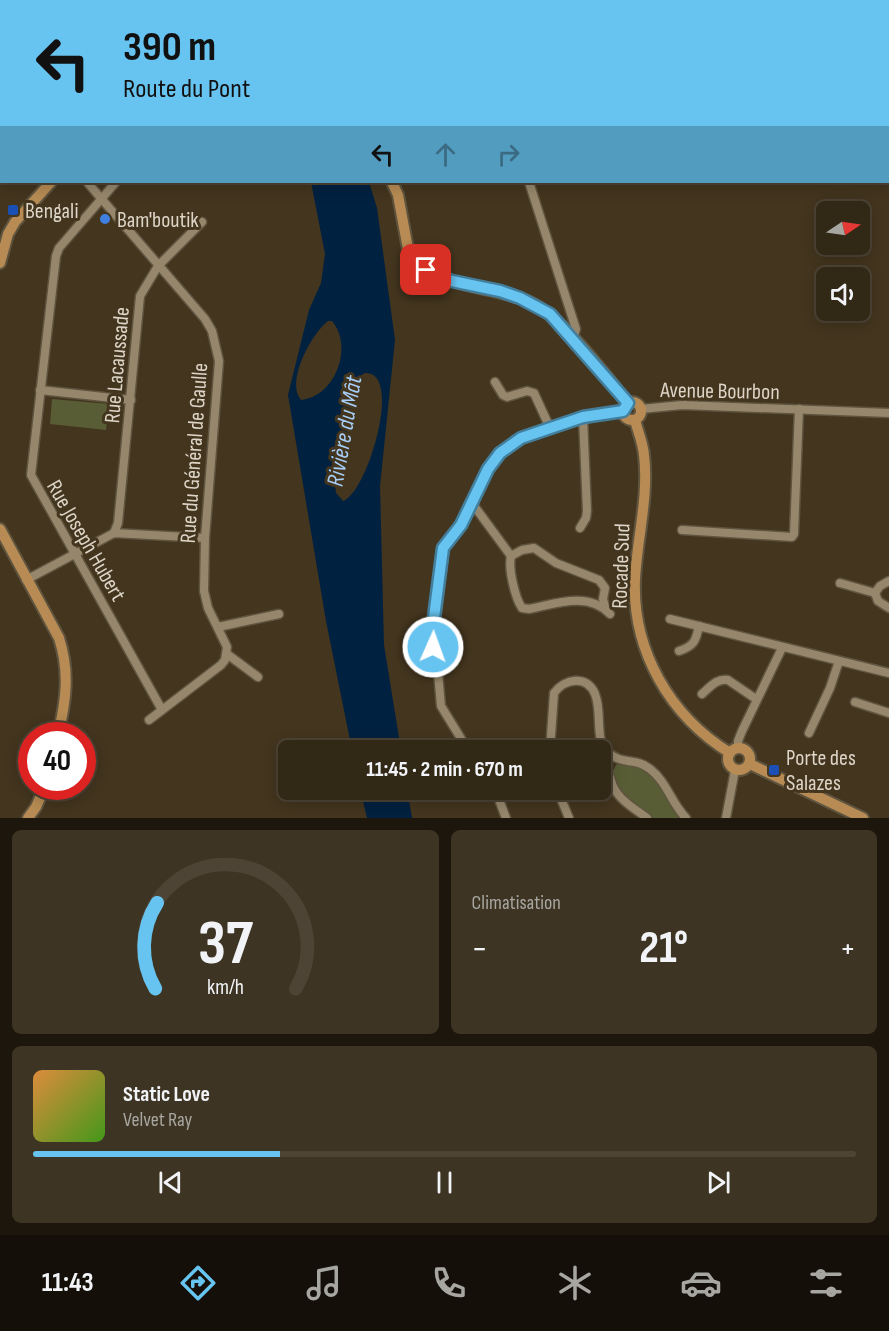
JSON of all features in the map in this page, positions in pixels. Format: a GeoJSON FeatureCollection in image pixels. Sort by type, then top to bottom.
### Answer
{"type":"FeatureCollection","features":[{"type":"Feature","properties":{"kind":"main road"},"geometry":{"type":"LineString","coordinates":[[0,263],[4,233],[50,183]]}},
{"type":"Feature","properties":{"kind":"main road"},"geometry":{"type":"LineString","coordinates":[[392,183],[398,195],[408,249],[418,264],[436,276],[500,291],[529,302],[550,314],[573,339],[625,407],[627,418],[635,420],[640,416],[641,409],[636,403],[625,407]]}},
{"type":"Feature","properties":{"kind":"main road","name":"Rocade Sud"},"geometry":{"type":"LineString","coordinates":[[635,420],[644,458],[644,486],[635,580],[635,597],[641,636],[657,676],[677,707],[696,728],[734,750],[745,749],[750,754],[742,768]]}},
{"type":"Feature","properties":{"kind":"main road"},"geometry":{"type":"LineString","coordinates":[[0,530],[59,638],[65,655],[66,694],[61,722]]}},
{"type":"Feature","properties":{"kind":"main road"},"geometry":{"type":"LineString","coordinates":[[734,750],[728,760],[742,768],[863,818]]}},
{"type":"Feature","properties":{"kind":"main road"},"geometry":{"type":"LineString","coordinates":[[27,818],[39,800]]}},
{"type":"Feature","properties":{"kind":"street","name":"Rue du Général de Gaulle"},"geometry":{"type":"LineString","coordinates":[[88,183],[205,319],[217,346],[218,378],[205,538],[205,600],[225,641],[227,654]]}},
{"type":"Feature","properties":{"kind":"street","name":"Rue Joseph Hubert"},"geometry":{"type":"LineString","coordinates":[[115,183],[59,248],[56,256],[31,475],[162,710]]}},
{"type":"Feature","properties":{"kind":"street"},"geometry":{"type":"LineString","coordinates":[[529,183],[576,328],[573,339]]}},
{"type":"Feature","properties":{"kind":"street","name":"Rue Lacaussade"},"geometry":{"type":"LineString","coordinates":[[114,533],[118,523],[141,296],[158,266],[202,222]]}},
{"type":"Feature","properties":{"kind":"street"},"geometry":{"type":"LineString","coordinates":[[495,382],[503,395],[507,397],[527,391],[534,393],[550,428]]}},
{"type":"Feature","properties":{"kind":"street"},"geometry":{"type":"LineString","coordinates":[[40,390],[131,400]]}},
{"type":"Feature","properties":{"kind":"street","name":"Avenue Bourbon"},"geometry":{"type":"LineString","coordinates":[[641,409],[682,405],[889,413]]}},
{"type":"Feature","properties":{"kind":"street"},"geometry":{"type":"LineString","coordinates":[[462,740],[441,706],[432,633],[443,548],[461,525],[488,469],[500,453],[521,438],[583,417],[625,407]]}},
{"type":"Feature","properties":{"kind":"street","name":"Avenue Bourbon"},"geometry":{"type":"LineString","coordinates":[[682,530],[792,537],[794,534],[800,409]]}},
{"type":"Feature","properties":{"kind":"street"},"geometry":{"type":"LineString","coordinates":[[580,528],[587,511],[583,417]]}},
{"type":"Feature","properties":{"kind":"street"},"geometry":{"type":"LineString","coordinates":[[472,503],[511,556],[510,570],[518,602],[522,608],[529,609],[578,600],[594,603],[608,612],[603,599],[605,588],[599,580],[556,563],[534,548],[522,550],[511,556]]}},
{"type":"Feature","properties":{"kind":"street"},"geometry":{"type":"LineString","coordinates":[[26,580],[114,533],[205,538]]}},
{"type":"Feature","properties":{"kind":"street"},"geometry":{"type":"LineString","coordinates":[[875,593],[880,586],[889,581]]}},
{"type":"Feature","properties":{"kind":"street"},"geometry":{"type":"LineString","coordinates":[[840,584],[875,593]]}},
{"type":"Feature","properties":{"kind":"street"},"geometry":{"type":"LineString","coordinates":[[875,593],[878,601],[889,608]]}},
{"type":"Feature","properties":{"kind":"street"},"geometry":{"type":"LineString","coordinates":[[218,627],[279,614]]}},
{"type":"Feature","properties":{"kind":"street"},"geometry":{"type":"LineString","coordinates":[[670,619],[889,673]]}},
{"type":"Feature","properties":{"kind":"street"},"geometry":{"type":"LineString","coordinates":[[679,651],[691,647],[695,642],[699,626]]}},
{"type":"Feature","properties":{"kind":"street"},"geometry":{"type":"LineString","coordinates":[[734,750],[756,699],[782,648]]}},
{"type":"Feature","properties":{"kind":"street"},"geometry":{"type":"LineString","coordinates":[[149,720],[221,665],[227,654],[258,678]]}},
{"type":"Feature","properties":{"kind":"street"},"geometry":{"type":"LineString","coordinates":[[809,734],[830,688],[839,661]]}},
{"type":"Feature","properties":{"kind":"street"},"geometry":{"type":"LineString","coordinates":[[702,694],[718,680],[723,679],[756,699]]}},
{"type":"Feature","properties":{"kind":"street"},"geometry":{"type":"LineString","coordinates":[[551,740],[554,693],[558,687],[572,680],[585,682],[592,687],[596,695],[601,740]]}},
{"type":"Feature","properties":{"kind":"street"},"geometry":{"type":"LineString","coordinates":[[855,702],[889,713]]}},
{"type":"Feature","properties":{"kind":"street"},"geometry":{"type":"LineString","coordinates":[[611,754],[620,759],[634,761],[653,772],[664,784],[686,818]]}},
{"type":"Feature","properties":{"kind":"street"},"geometry":{"type":"LineString","coordinates":[[611,770],[620,759]]}},
{"type":"Feature","properties":{"kind":"street"},"geometry":{"type":"LineString","coordinates":[[726,818],[742,768]]}},
{"type":"Feature","properties":{"kind":"street"},"geometry":{"type":"LineString","coordinates":[[731,818],[742,768]]}},
{"type":"Feature","properties":{"kind":"street"},"geometry":{"type":"LineString","coordinates":[[611,774],[617,792],[647,818]]}},
{"type":"Feature","properties":{"kind":"street"},"geometry":{"type":"LineString","coordinates":[[499,800],[506,818]]}},
{"type":"Feature","properties":{"kind":"street"},"geometry":{"type":"LineString","coordinates":[[562,800],[569,818]]}},
{"type":"Feature","properties":{"kind":"green space"},"geometry":{"type":"Polygon","coordinates":[[[52,399],[109,404],[106,430],[50,424],[52,399]]]}},
{"type":"Feature","properties":{"kind":"green space"},"geometry":{"type":"Polygon","coordinates":[[[625,761],[647,770],[655,777],[683,818],[651,818],[625,798],[613,778],[613,771],[616,765],[625,761]]]}},
{"type":"Feature","properties":{"kind":"water","name":"Rivière du Mât"},"geometry":{"type":"Polygon","coordinates":[[[311,183],[369,183],[377,208],[395,340],[380,486],[384,645],[399,740],[350,740],[326,621],[288,395],[309,310],[321,283],[325,254],[311,183]],[[328,321],[315,336],[302,358],[296,382],[301,400],[313,397],[332,381],[341,357],[338,332],[332,321],[328,321]],[[365,373],[360,376],[354,387],[346,440],[335,484],[336,493],[343,501],[352,493],[362,478],[371,457],[382,411],[381,391],[376,378],[365,373]]]}},
{"type":"Feature","properties":{"kind":"water"},"geometry":{"type":"Polygon","coordinates":[[[363,800],[409,800],[412,818],[367,818],[363,800]]]}},
{"type":"Feature","properties":{"kind":"place","name":"Bengali"},"geometry":{"type":"Point","coordinates":[13,210]}},
{"type":"Feature","properties":{"kind":"place","name":"Bam'boutik"},"geometry":{"type":"Point","coordinates":[105,219]}},
{"type":"Feature","properties":{"kind":"place","name":"Porte des Salazes"},"geometry":{"type":"Point","coordinates":[774,770]}},
{"type":"Feature","properties":{"kind":"route"},"geometry":{"type":"LineString","coordinates":[[426,270],[452,281],[500,291],[540,307],[565,329],[628,403],[623,411],[583,417],[521,438],[500,453],[488,469],[461,525],[444,545],[432,633],[433,647]]}}]}
